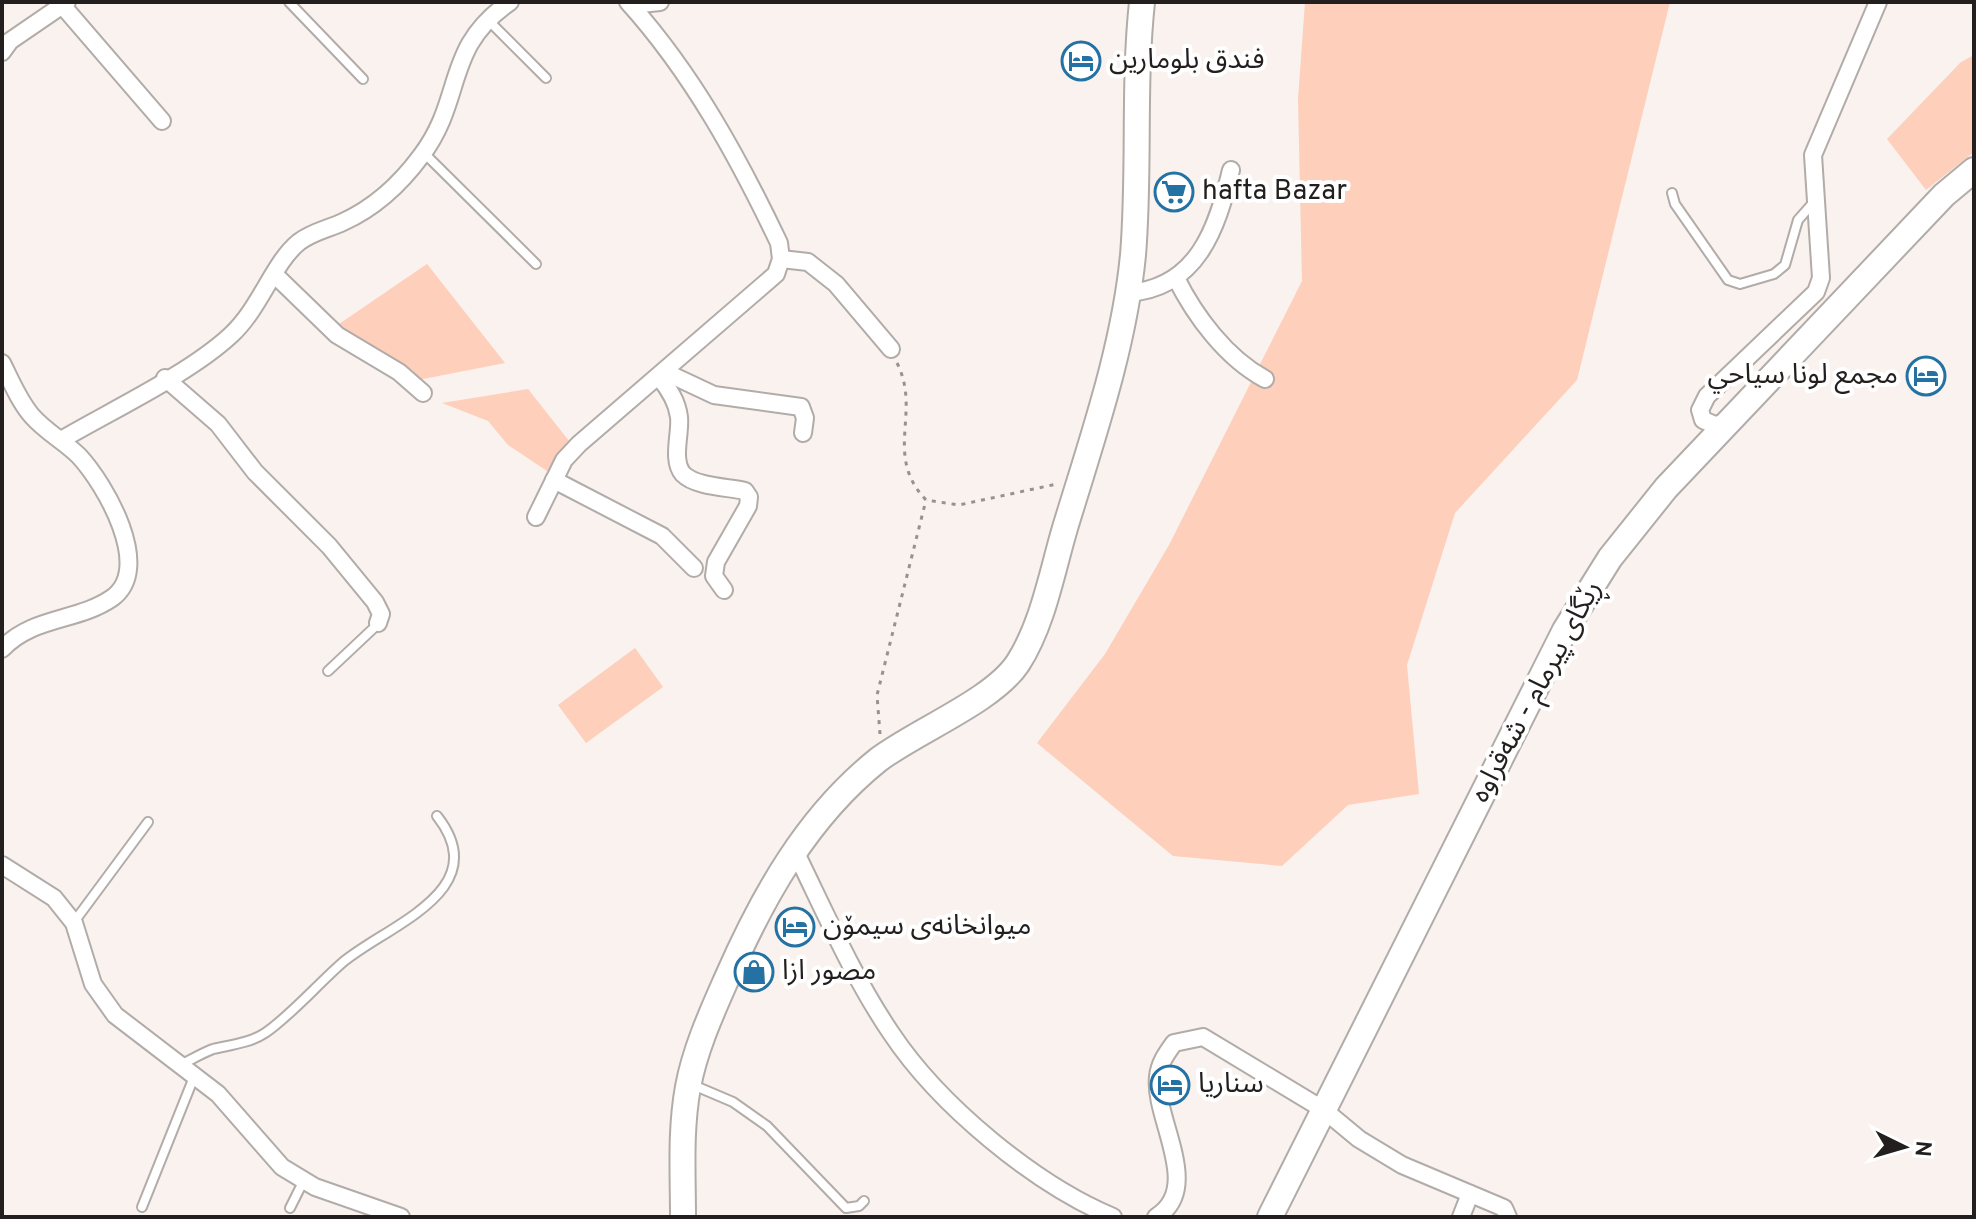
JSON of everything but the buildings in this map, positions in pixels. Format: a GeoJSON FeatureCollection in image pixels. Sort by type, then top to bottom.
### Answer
{"type":"FeatureCollection","features":[{"type":"Feature","properties":{"kind":"street"},"geometry":{"type":"LineString","coordinates":[[61,440],[231,335],[256,307],[298,243],[368,208],[394,186],[424,153],[445,112],[464,50],[487,19],[510,2]]}},
{"type":"Feature","properties":{"kind":"street"},"geometry":{"type":"LineString","coordinates":[[629,3],[660,2]]}},
{"type":"Feature","properties":{"kind":"street"},"geometry":{"type":"LineString","coordinates":[[1729,422],[1715,425],[1703,420],[1700,410],[1707,396],[1816,292],[1821,278],[1813,155],[1878,2]]}},
{"type":"Feature","properties":{"kind":"street"},"geometry":{"type":"LineString","coordinates":[[536,517],[564,460],[579,444],[776,274],[781,259],[779,243],[722,132],[685,74],[629,3]]}},
{"type":"Feature","properties":{"kind":"street"},"geometry":{"type":"LineString","coordinates":[[683,1217],[682,1145],[689,1083],[711,1016],[756,911],[795,851],[848,786],[891,750],[998,685],[1017,665],[1033,634],[1080,478],[1128,293],[1133,254],[1137,3]]}},
{"type":"Feature","properties":{"kind":"street"},"geometry":{"type":"LineString","coordinates":[[2,52],[10,41],[65,4],[162,121]]}},
{"type":"Feature","properties":{"kind":"street"},"geometry":{"type":"LineString","coordinates":[[1128,293],[1154,291],[1176,278],[1207,243],[1231,170]]}},
{"type":"Feature","properties":{"kind":"street","name":"ڕێگای پیرمام - شەقراوە"},"geometry":{"type":"LineString","coordinates":[[1270,1217],[1565,630],[1610,558],[1666,488],[1944,195],[1974,170]]}},
{"type":"Feature","properties":{"kind":"street"},"geometry":{"type":"LineString","coordinates":[[781,259],[808,262],[836,284],[891,349]]}},
{"type":"Feature","properties":{"kind":"street"},"geometry":{"type":"LineString","coordinates":[[275,275],[337,335],[399,372],[423,393]]}},
{"type":"Feature","properties":{"kind":"street"},"geometry":{"type":"LineString","coordinates":[[1176,278],[1186,299],[1216,338],[1251,372],[1265,379]]}},
{"type":"Feature","properties":{"kind":"street"},"geometry":{"type":"LineString","coordinates":[[2,363],[33,417],[85,464],[109,500],[127,550],[129,572],[111,599],[36,624],[2,649]]}},
{"type":"Feature","properties":{"kind":"street"},"geometry":{"type":"LineString","coordinates":[[662,375],[714,395],[801,407],[805,418],[803,433]]}},
{"type":"Feature","properties":{"kind":"street"},"geometry":{"type":"LineString","coordinates":[[662,375],[679,416],[678,463],[684,474],[698,482],[745,491],[749,497],[748,506],[716,562],[714,576],[724,590]]}},
{"type":"Feature","properties":{"kind":"street"},"geometry":{"type":"LineString","coordinates":[[165,378],[218,424],[255,472],[329,546],[375,602],[381,614],[378,623]]}},
{"type":"Feature","properties":{"kind":"street"},"geometry":{"type":"LineString","coordinates":[[554,480],[662,536],[694,568]]}},
{"type":"Feature","properties":{"kind":"street"},"geometry":{"type":"LineString","coordinates":[[795,851],[842,947],[892,1035],[944,1095],[1027,1170],[1089,1207],[1113,1217]]}},
{"type":"Feature","properties":{"kind":"street"},"geometry":{"type":"LineString","coordinates":[[2,865],[54,898],[74,923],[85,966],[103,1000],[128,1029],[195,1076],[228,1104],[282,1167],[303,1182],[401,1217]]}},
{"type":"Feature","properties":{"kind":"street"},"geometry":{"type":"LineString","coordinates":[[1156,1217],[1167,1208],[1175,1193],[1176,1177],[1158,1077],[1163,1057],[1174,1043],[1203,1037],[1324,1110],[1359,1139],[1402,1165],[1504,1208],[1508,1217]]}},
{"type":"Feature","properties":{"kind":"street"},"geometry":{"type":"LineString","coordinates":[[1461,1217],[1470,1194]]}},
{"type":"Feature","properties":{"kind":"lane"},"geometry":{"type":"LineString","coordinates":[[289,2],[363,79]]}},
{"type":"Feature","properties":{"kind":"lane"},"geometry":{"type":"LineString","coordinates":[[487,19],[546,78]]}},
{"type":"Feature","properties":{"kind":"lane"},"geometry":{"type":"LineString","coordinates":[[424,153],[536,264]]}},
{"type":"Feature","properties":{"kind":"lane"},"geometry":{"type":"LineString","coordinates":[[1672,193],[1675,204],[1728,280],[1740,284],[1774,274],[1785,265],[1798,220],[1817,200]]}},
{"type":"Feature","properties":{"kind":"lane"},"geometry":{"type":"LineString","coordinates":[[328,671],[378,623]]}},
{"type":"Feature","properties":{"kind":"lane"},"geometry":{"type":"LineString","coordinates":[[179,1065],[210,1050],[265,1033],[345,961],[409,919],[441,892],[454,866],[454,854],[452,835],[437,816]]}},
{"type":"Feature","properties":{"kind":"lane"},"geometry":{"type":"LineString","coordinates":[[74,923],[148,822]]}},
{"type":"Feature","properties":{"kind":"lane"},"geometry":{"type":"LineString","coordinates":[[142,1207],[195,1076]]}},
{"type":"Feature","properties":{"kind":"lane"},"geometry":{"type":"LineString","coordinates":[[689,1083],[733,1102],[767,1126],[846,1208],[859,1206],[864,1201]]}},
{"type":"Feature","properties":{"kind":"lane"},"geometry":{"type":"LineString","coordinates":[[290,1208],[303,1182]]}},
{"type":"Feature","properties":{"kind":"path"},"geometry":{"type":"LineString","coordinates":[[891,349],[905,378],[906,416],[902,451],[905,472],[926,500],[959,505],[1080,478]]}},
{"type":"Feature","properties":{"kind":"path"},"geometry":{"type":"LineString","coordinates":[[891,750],[880,735],[877,695],[926,500]]}},
{"type":"Feature","properties":{"kind":"shaded area"},"geometry":{"type":"Polygon","coordinates":[[[1305,2],[1670,2],[1577,380],[1455,513],[1407,665],[1419,794],[1348,805],[1282,866],[1173,856],[1037,743],[1105,654],[1169,545],[1302,281],[1298,99],[1305,2]]]}},
{"type":"Feature","properties":{"kind":"shaded area"},"geometry":{"type":"Polygon","coordinates":[[[1974,55],[1974,152],[1926,190],[1887,139],[1961,62],[1974,55]]]}},
{"type":"Feature","properties":{"kind":"shaded area"},"geometry":{"type":"Polygon","coordinates":[[[427,264],[505,363],[418,380],[344,333],[339,324],[427,264]]]}},
{"type":"Feature","properties":{"kind":"shaded area"},"geometry":{"type":"Polygon","coordinates":[[[528,389],[573,446],[547,471],[508,445],[488,421],[442,403],[528,389]]]}},
{"type":"Feature","properties":{"kind":"shaded area"},"geometry":{"type":"Polygon","coordinates":[[[635,648],[663,687],[586,743],[558,705],[635,648]]]}},
{"type":"Feature","properties":{"kind":"place","name":"فندق بلومارين"},"geometry":{"type":"Point","coordinates":[1081,61]}},
{"type":"Feature","properties":{"kind":"place","name":"hafta Bazar"},"geometry":{"type":"Point","coordinates":[1174,192]}},
{"type":"Feature","properties":{"kind":"place","name":"مجمع لونا سياحي"},"geometry":{"type":"Point","coordinates":[1926,376]}},
{"type":"Feature","properties":{"kind":"place","name":"میوانخانەی سیمۆن"},"geometry":{"type":"Point","coordinates":[795,927]}},
{"type":"Feature","properties":{"kind":"place","name":"مصور ازا"},"geometry":{"type":"Point","coordinates":[754,972]}},
{"type":"Feature","properties":{"kind":"place","name":"سناريا"},"geometry":{"type":"Point","coordinates":[1170,1085]}}]}
